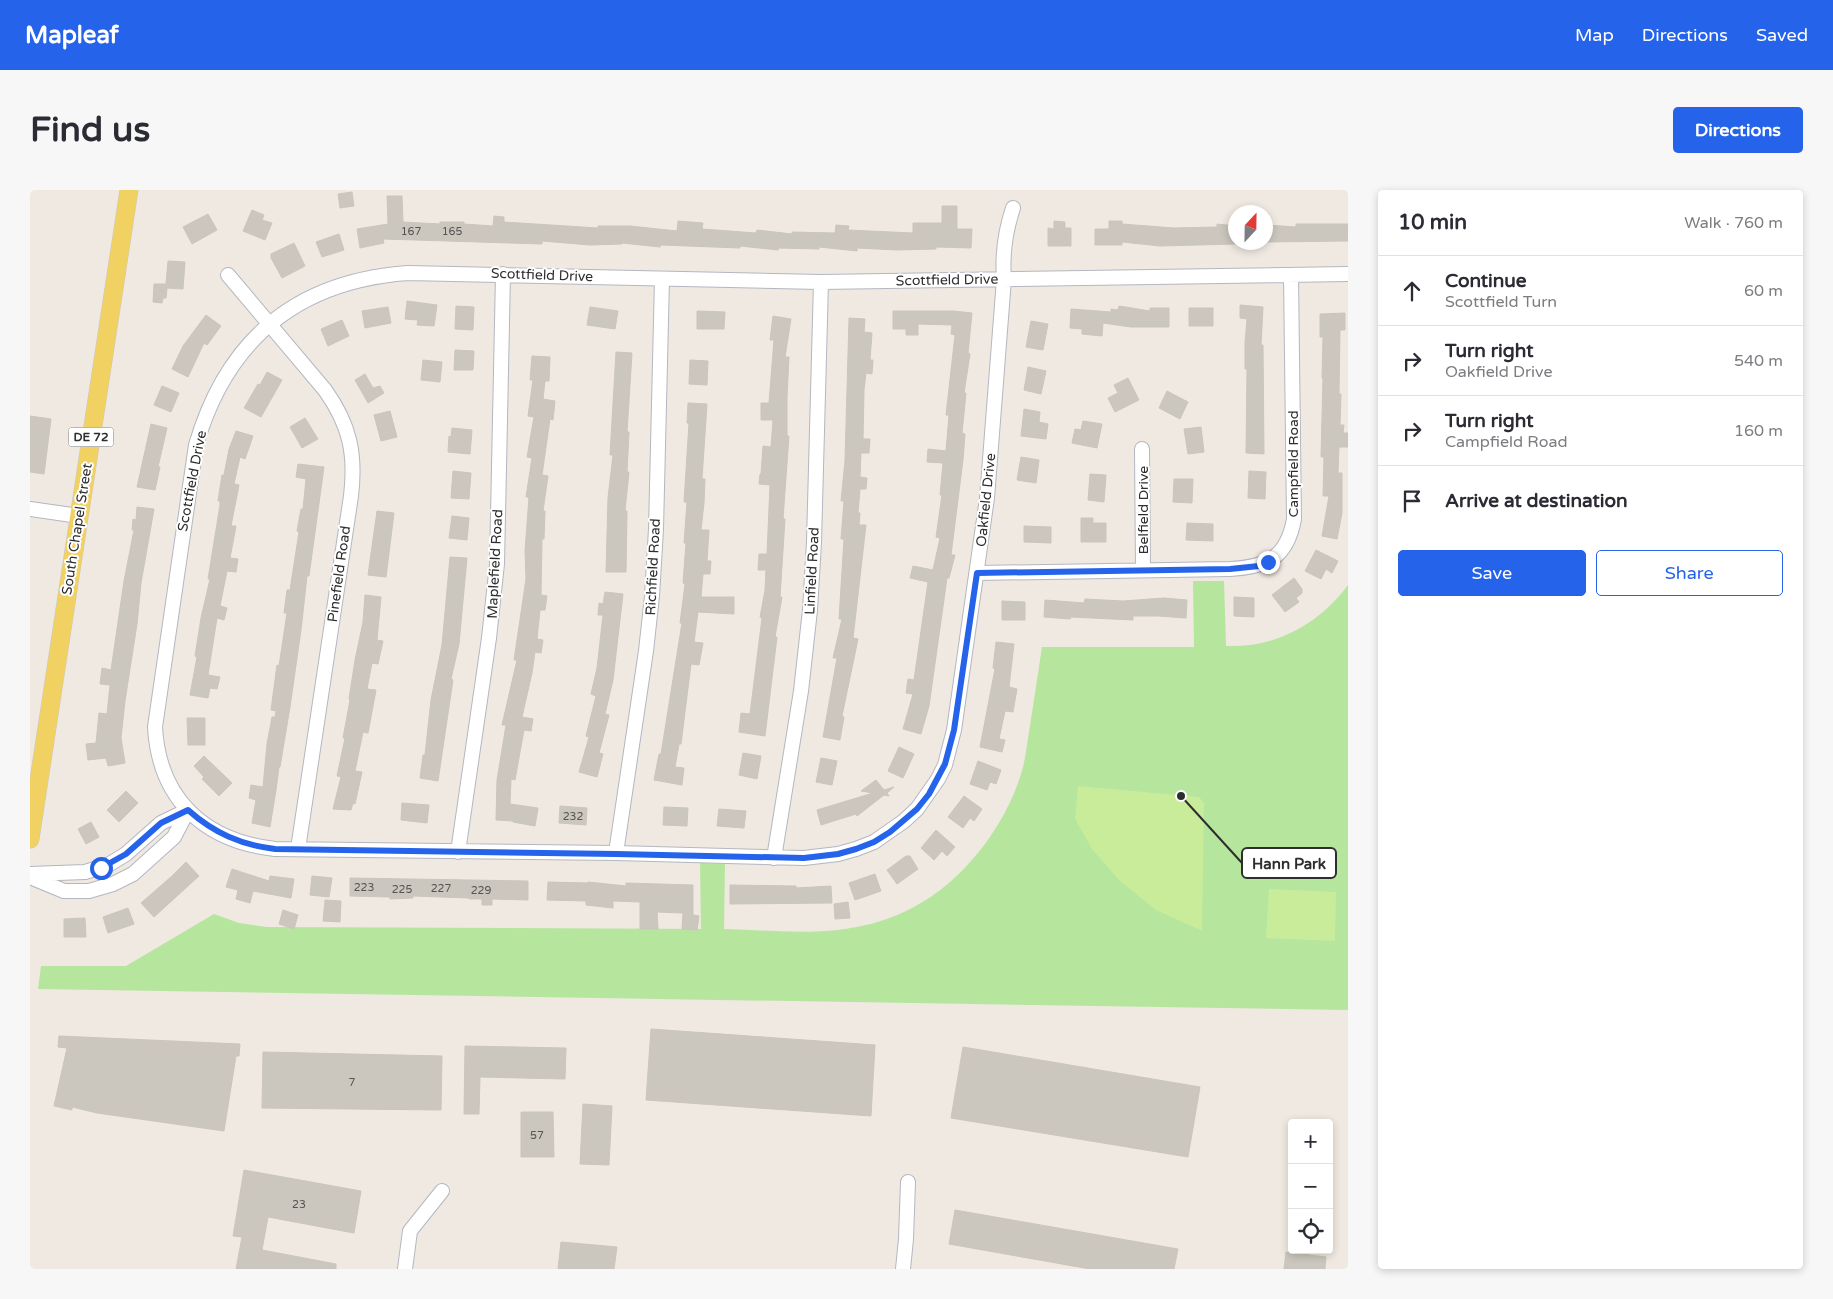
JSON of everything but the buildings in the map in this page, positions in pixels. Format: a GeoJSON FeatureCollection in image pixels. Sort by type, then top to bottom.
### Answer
{"type":"FeatureCollection","features":[{"type":"Feature","properties":{"kind":"main road","name":"South Chapel Street"},"geometry":{"type":"LineString","coordinates":[[30,839],[129,190]]}},
{"type":"Feature","properties":{"kind":"street","name":"Oakfield Drive"},"geometry":{"type":"LineString","coordinates":[[188,810],[219,833],[246,844],[275,849],[774,858],[822,857],[838,854],[874,842],[904,821],[929,794],[945,764],[954,730],[977,573],[991,457],[1004,279],[1003,255],[1013,208]]}},
{"type":"Feature","properties":{"kind":"street","name":"Scottfield Drive"},"geometry":{"type":"LineString","coordinates":[[188,810],[178,800],[163,774],[157,750],[155,727],[193,462],[202,428],[215,393],[238,357],[270,324],[296,304],[312,296],[346,282],[408,273],[821,282],[1348,274]]}},
{"type":"Feature","properties":{"kind":"street","name":"Maplefield Road"},"geometry":{"type":"LineString","coordinates":[[458,852],[489,638],[497,564],[503,274]]}},
{"type":"Feature","properties":{"kind":"street","name":"Pinefield Road"},"geometry":{"type":"LineString","coordinates":[[228,275],[337,406],[349,438],[353,466],[350,506],[298,849]]}},
{"type":"Feature","properties":{"kind":"street","name":"Campfield Road"},"geometry":{"type":"LineString","coordinates":[[977,573],[1230,569],[1259,566],[1276,556],[1289,538],[1295,506],[1291,275]]}},
{"type":"Feature","properties":{"kind":"street","name":"Richfield Road"},"geometry":{"type":"LineString","coordinates":[[616,854],[646,651],[652,596],[656,529],[662,278]]}},
{"type":"Feature","properties":{"kind":"street","name":"Linfield Road"},"geometry":{"type":"LineString","coordinates":[[774,858],[801,691],[809,618],[814,542],[821,282]]}},
{"type":"Feature","properties":{"kind":"street","name":"Belfield Drive"},"geometry":{"type":"LineString","coordinates":[[1142,449],[1143,570]]}},
{"type":"Feature","properties":{"kind":"street"},"geometry":{"type":"LineString","coordinates":[[30,508],[79,516]]}},
{"type":"Feature","properties":{"kind":"street"},"geometry":{"type":"LineString","coordinates":[[30,875],[85,872],[108,865],[126,854],[161,823],[188,810]]}},
{"type":"Feature","properties":{"kind":"street"},"geometry":{"type":"LineString","coordinates":[[30,875],[64,892],[89,891],[113,884],[140,868],[174,837],[188,810]]}},
{"type":"Feature","properties":{"kind":"street"},"geometry":{"type":"LineString","coordinates":[[902,1269],[906,1239],[908,1182]]}},
{"type":"Feature","properties":{"kind":"street"},"geometry":{"type":"LineString","coordinates":[[405,1269],[410,1231],[442,1191]]}},
{"type":"Feature","properties":{"kind":"green space"},"geometry":{"type":"Polygon","coordinates":[[[1193,581],[1224,581],[1226,646],[1262,643],[1295,631],[1324,611],[1348,585],[1348,1010],[38,989],[41,966],[126,966],[214,914],[239,923],[267,927],[701,929],[700,863],[725,864],[724,929],[796,932],[824,931],[872,924],[888,919],[924,901],[960,873],[991,836],[1003,816],[1013,795],[1024,762],[1042,647],[1194,647],[1193,581]]]}},
{"type":"Feature","properties":{"kind":"green space"},"geometry":{"type":"Polygon","coordinates":[[[1078,786],[1199,797],[1204,803],[1202,931],[1156,910],[1120,881],[1092,849],[1075,819],[1078,786]]]}},
{"type":"Feature","properties":{"kind":"green space"},"geometry":{"type":"Polygon","coordinates":[[[1269,889],[1336,892],[1335,941],[1266,938],[1269,889]]]}},
{"type":"Feature","properties":{"kind":"place","name":"Hann Park"},"geometry":{"type":"Point","coordinates":[1181,796]}},
{"type":"Feature","properties":{"kind":"route"},"geometry":{"type":"LineString","coordinates":[[101,868],[117,860],[137,846],[161,823],[188,810],[207,826],[233,840],[275,849],[804,858],[838,854],[874,842],[890,832],[917,809],[938,779],[945,764],[954,730],[977,573],[1230,569],[1259,566],[1268,562]]}}]}
